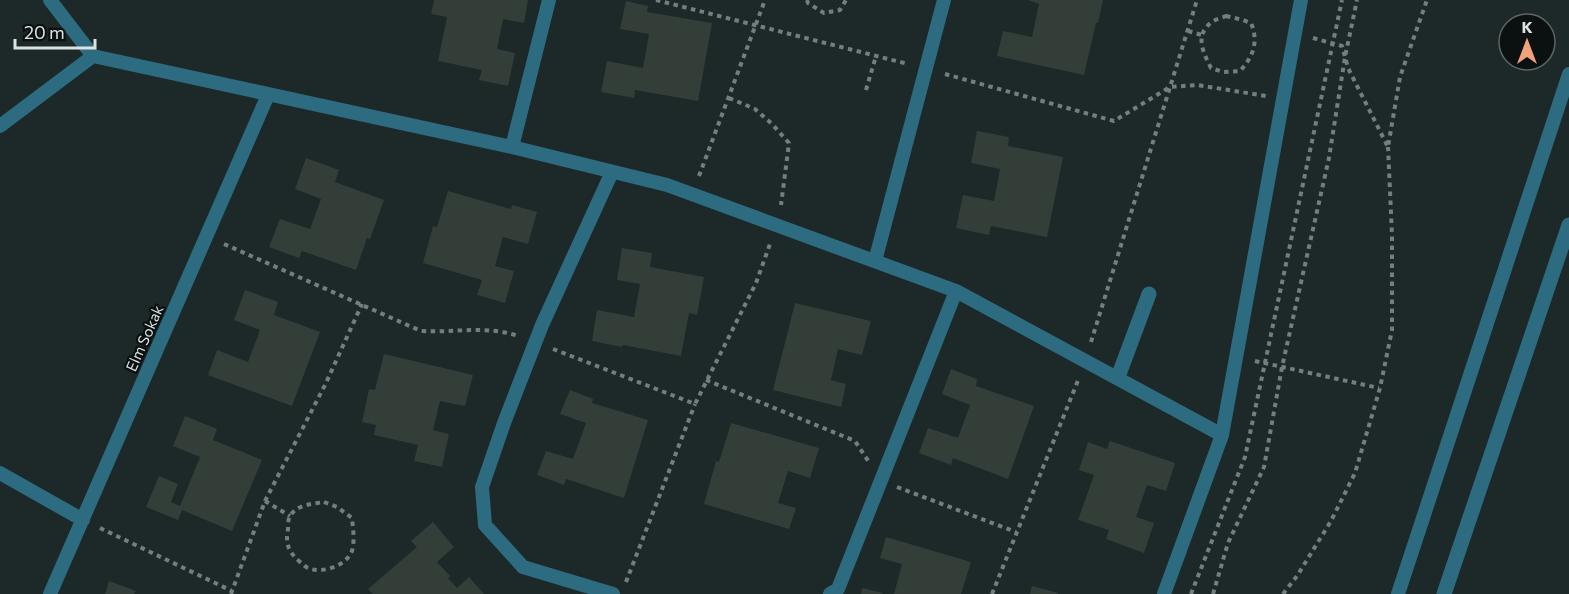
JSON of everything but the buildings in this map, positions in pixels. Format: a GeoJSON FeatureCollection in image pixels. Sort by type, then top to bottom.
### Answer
{"type":"FeatureCollection","features":[{"type":"Feature","properties":{"kind":"street"},"geometry":{"type":"LineString","coordinates":[[1444,594],[1569,225]]}},
{"type":"Feature","properties":{"kind":"street"},"geometry":{"type":"LineString","coordinates":[[1118,377],[1149,294]]}},
{"type":"Feature","properties":{"kind":"lane"},"geometry":{"type":"LineString","coordinates":[[50,0],[93,56],[512,147],[667,185],[956,291],[1222,435]]}},
{"type":"Feature","properties":{"kind":"lane"},"geometry":{"type":"LineString","coordinates":[[512,147],[549,0]]}},
{"type":"Feature","properties":{"kind":"lane"},"geometry":{"type":"LineString","coordinates":[[874,261],[944,0]]}},
{"type":"Feature","properties":{"kind":"lane"},"geometry":{"type":"LineString","coordinates":[[1164,594],[1222,435],[1301,0]]}},
{"type":"Feature","properties":{"kind":"lane"},"geometry":{"type":"LineString","coordinates":[[0,126],[93,56]]}},
{"type":"Feature","properties":{"kind":"lane"},"geometry":{"type":"LineString","coordinates":[[1398,594],[1569,74]]}},
{"type":"Feature","properties":{"kind":"lane","name":"Elm Sokak"},"geometry":{"type":"LineString","coordinates":[[50,594],[268,95]]}},
{"type":"Feature","properties":{"kind":"lane"},"geometry":{"type":"LineString","coordinates":[[612,172],[542,325],[504,423],[482,488],[485,525],[523,567],[613,594]]}},
{"type":"Feature","properties":{"kind":"lane"},"geometry":{"type":"LineString","coordinates":[[830,594],[838,589],[956,291]]}},
{"type":"Feature","properties":{"kind":"lane"},"geometry":{"type":"LineString","coordinates":[[0,474],[83,520]]}},
{"type":"Feature","properties":{"kind":"path"},"geometry":{"type":"LineString","coordinates":[[656,0],[926,69],[1114,121],[1170,87],[1197,85],[1283,98]]}},
{"type":"Feature","properties":{"kind":"path"},"geometry":{"type":"LineString","coordinates":[[692,194],[765,0]]}},
{"type":"Feature","properties":{"kind":"path"},"geometry":{"type":"LineString","coordinates":[[807,0],[824,13],[840,10],[846,0]]}},
{"type":"Feature","properties":{"kind":"path"},"geometry":{"type":"LineString","coordinates":[[992,594],[1086,360],[1197,0]]}},
{"type":"Feature","properties":{"kind":"path"},"geometry":{"type":"LineString","coordinates":[[1191,594],[1245,457],[1342,0]]}},
{"type":"Feature","properties":{"kind":"path"},"geometry":{"type":"LineString","coordinates":[[1213,594],[1228,543],[1264,467],[1282,367],[1329,158],[1345,57],[1357,0]]}},
{"type":"Feature","properties":{"kind":"path"},"geometry":{"type":"LineString","coordinates":[[1283,594],[1297,576],[1331,520],[1355,473],[1380,388],[1392,330],[1392,235],[1388,147],[1400,77],[1427,0]]}},
{"type":"Feature","properties":{"kind":"path"},"geometry":{"type":"LineString","coordinates":[[1227,16],[1243,20],[1251,24],[1254,31],[1254,51],[1240,71],[1223,72],[1211,68],[1202,50],[1202,34],[1212,21],[1227,16]]}},
{"type":"Feature","properties":{"kind":"path"},"geometry":{"type":"LineString","coordinates":[[1188,31],[1202,34]]}},
{"type":"Feature","properties":{"kind":"path"},"geometry":{"type":"LineString","coordinates":[[1295,33],[1342,46],[1348,68],[1388,147]]}},
{"type":"Feature","properties":{"kind":"path"},"geometry":{"type":"LineString","coordinates":[[866,90],[876,56]]}},
{"type":"Feature","properties":{"kind":"path"},"geometry":{"type":"LineString","coordinates":[[83,520],[231,592],[265,501],[326,383],[362,304]]}},
{"type":"Feature","properties":{"kind":"path"},"geometry":{"type":"LineString","coordinates":[[1236,356],[1380,388]]}},
{"type":"Feature","properties":{"kind":"path"},"geometry":{"type":"LineString","coordinates":[[706,380],[855,441],[881,481],[1016,532]]}},
{"type":"Feature","properties":{"kind":"path"},"geometry":{"type":"LineString","coordinates":[[626,583],[695,404]]}},
{"type":"Feature","properties":{"kind":"path"},"geometry":{"type":"LineString","coordinates":[[265,501],[290,516]]}},
{"type":"Feature","properties":{"kind":"path"},"geometry":{"type":"LineString","coordinates":[[324,502],[337,507],[352,518],[354,533],[351,552],[344,562],[327,570],[308,568],[294,557],[288,548],[287,535],[290,516],[306,505],[324,502]]}}]}
